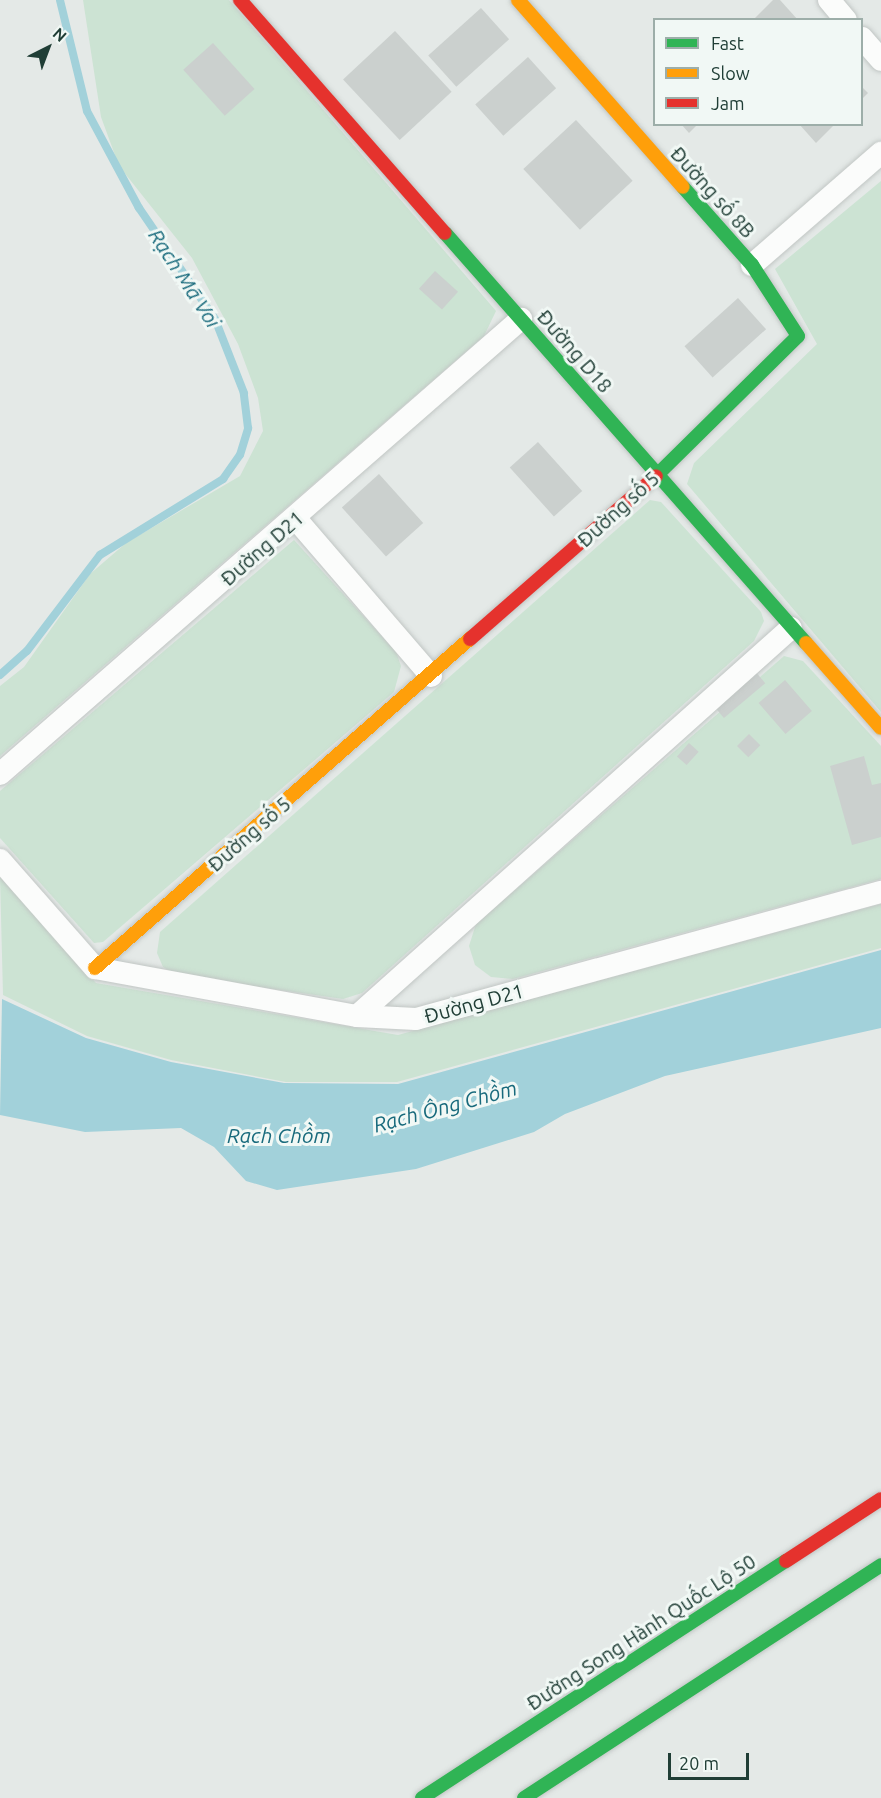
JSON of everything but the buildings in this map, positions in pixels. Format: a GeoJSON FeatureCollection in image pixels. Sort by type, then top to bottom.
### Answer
{"type":"FeatureCollection","features":[{"type":"Feature","properties":{"kind":"street","name":"Đường D18"},"geometry":{"type":"LineString","coordinates":[[240,0],[881,728]]}},
{"type":"Feature","properties":{"kind":"street","name":"Đường số 8B"},"geometry":{"type":"LineString","coordinates":[[518,0],[752,265],[798,336]]}},
{"type":"Feature","properties":{"kind":"street"},"geometry":{"type":"LineString","coordinates":[[829,0],[844,18]]}},
{"type":"Feature","properties":{"kind":"street"},"geometry":{"type":"LineString","coordinates":[[863,40],[881,60]]}},
{"type":"Feature","properties":{"kind":"street"},"geometry":{"type":"LineString","coordinates":[[752,265],[881,153]]}},
{"type":"Feature","properties":{"kind":"street","name":"Đường D21"},"geometry":{"type":"LineString","coordinates":[[0,774],[296,519],[521,319]]}},
{"type":"Feature","properties":{"kind":"street","name":"Đường số 5"},"geometry":{"type":"LineString","coordinates":[[95,968],[431,676],[657,475],[792,347],[798,336]]}},
{"type":"Feature","properties":{"kind":"street"},"geometry":{"type":"LineString","coordinates":[[296,519],[431,676]]}},
{"type":"Feature","properties":{"kind":"street"},"geometry":{"type":"LineString","coordinates":[[357,1016],[791,628]]}},
{"type":"Feature","properties":{"kind":"street"},"geometry":{"type":"LineString","coordinates":[[0,860],[95,968]]}},
{"type":"Feature","properties":{"kind":"street","name":"Đường D21"},"geometry":{"type":"LineString","coordinates":[[95,968],[357,1016],[416,1019],[881,892]]}},
{"type":"Feature","properties":{"kind":"street","name":"Đường Song Hành Quốc Lộ 50"},"geometry":{"type":"LineString","coordinates":[[423,1798],[881,1499]]}},
{"type":"Feature","properties":{"kind":"street"},"geometry":{"type":"LineString","coordinates":[[524,1798],[881,1565]]}},
{"type":"Feature","properties":{"kind":"green space"},"geometry":{"type":"Polygon","coordinates":[[[83,0],[229,0],[496,311],[484,336],[0,756],[0,686],[24,667],[90,574],[126,543],[240,476],[263,431],[258,398],[238,344],[192,258],[119,166],[101,117],[83,0]]]}},
{"type":"Feature","properties":{"kind":"green space"},"geometry":{"type":"Polygon","coordinates":[[[881,181],[881,712],[687,484],[694,463],[817,344],[775,269],[881,181]]]}},
{"type":"Feature","properties":{"kind":"green space"},"geometry":{"type":"Polygon","coordinates":[[[650,500],[661,502],[761,612],[764,621],[754,641],[362,993],[343,999],[177,975],[163,967],[157,953],[160,932],[650,500]]]}},
{"type":"Feature","properties":{"kind":"green space"},"geometry":{"type":"Polygon","coordinates":[[[294,540],[396,652],[401,666],[394,692],[103,942],[94,943],[0,838],[0,791],[294,540]]]}},
{"type":"Feature","properties":{"kind":"green space"},"geometry":{"type":"Polygon","coordinates":[[[784,656],[803,661],[881,746],[881,879],[513,979],[491,977],[475,965],[469,946],[476,924],[784,656]]]}},
{"type":"Feature","properties":{"kind":"green space"},"geometry":{"type":"Polygon","coordinates":[[[0,877],[96,983],[398,1035],[881,904],[881,948],[397,1082],[286,1082],[171,1060],[87,1036],[3,995],[0,877]]]}},
{"type":"Feature","properties":{"kind":"water","name":"Rạch Chồm"},"geometry":{"type":"Polygon","coordinates":[[[881,950],[881,1028],[665,1076],[565,1114],[534,1132],[416,1169],[277,1190],[246,1181],[214,1147],[181,1128],[85,1132],[0,1115],[2,999],[86,1038],[171,1062],[284,1083],[398,1084],[881,950]]]}},
{"type":"Feature","properties":{"kind":"waterway","name":"Rạch Mã Voi"},"geometry":{"type":"LineString","coordinates":[[0,675],[27,651],[100,555],[223,479],[240,455],[248,428],[244,393],[215,319],[139,208],[87,111],[60,0]]}},
{"type":"Feature","properties":{"kind":"traffic: fast"},"geometry":{"type":"LineString","coordinates":[[656,476],[798,336],[752,265],[683,187]]}},
{"type":"Feature","properties":{"kind":"traffic: fast"},"geometry":{"type":"LineString","coordinates":[[445,233],[806,643]]}},
{"type":"Feature","properties":{"kind":"traffic: fast"},"geometry":{"type":"LineString","coordinates":[[422,1798],[786,1561]]}},
{"type":"Feature","properties":{"kind":"traffic: fast"},"geometry":{"type":"LineString","coordinates":[[524,1798],[881,1565]]}},
{"type":"Feature","properties":{"kind":"traffic: slow"},"geometry":{"type":"LineString","coordinates":[[518,0],[683,187]]}},
{"type":"Feature","properties":{"kind":"traffic: slow"},"geometry":{"type":"LineString","coordinates":[[95,968],[470,639]]}},
{"type":"Feature","properties":{"kind":"traffic: slow"},"geometry":{"type":"LineString","coordinates":[[806,643],[881,728]]}},
{"type":"Feature","properties":{"kind":"traffic: jam"},"geometry":{"type":"LineString","coordinates":[[240,0],[445,233]]}},
{"type":"Feature","properties":{"kind":"traffic: jam"},"geometry":{"type":"LineString","coordinates":[[470,639],[656,476]]}},
{"type":"Feature","properties":{"kind":"traffic: jam"},"geometry":{"type":"LineString","coordinates":[[786,1561],[881,1499]]}},
{"type":"Feature","properties":{"kind":"water label","name":"Rạch Ông Chồm"},"geometry":{"type":"Point","coordinates":[445,1106]}}]}
